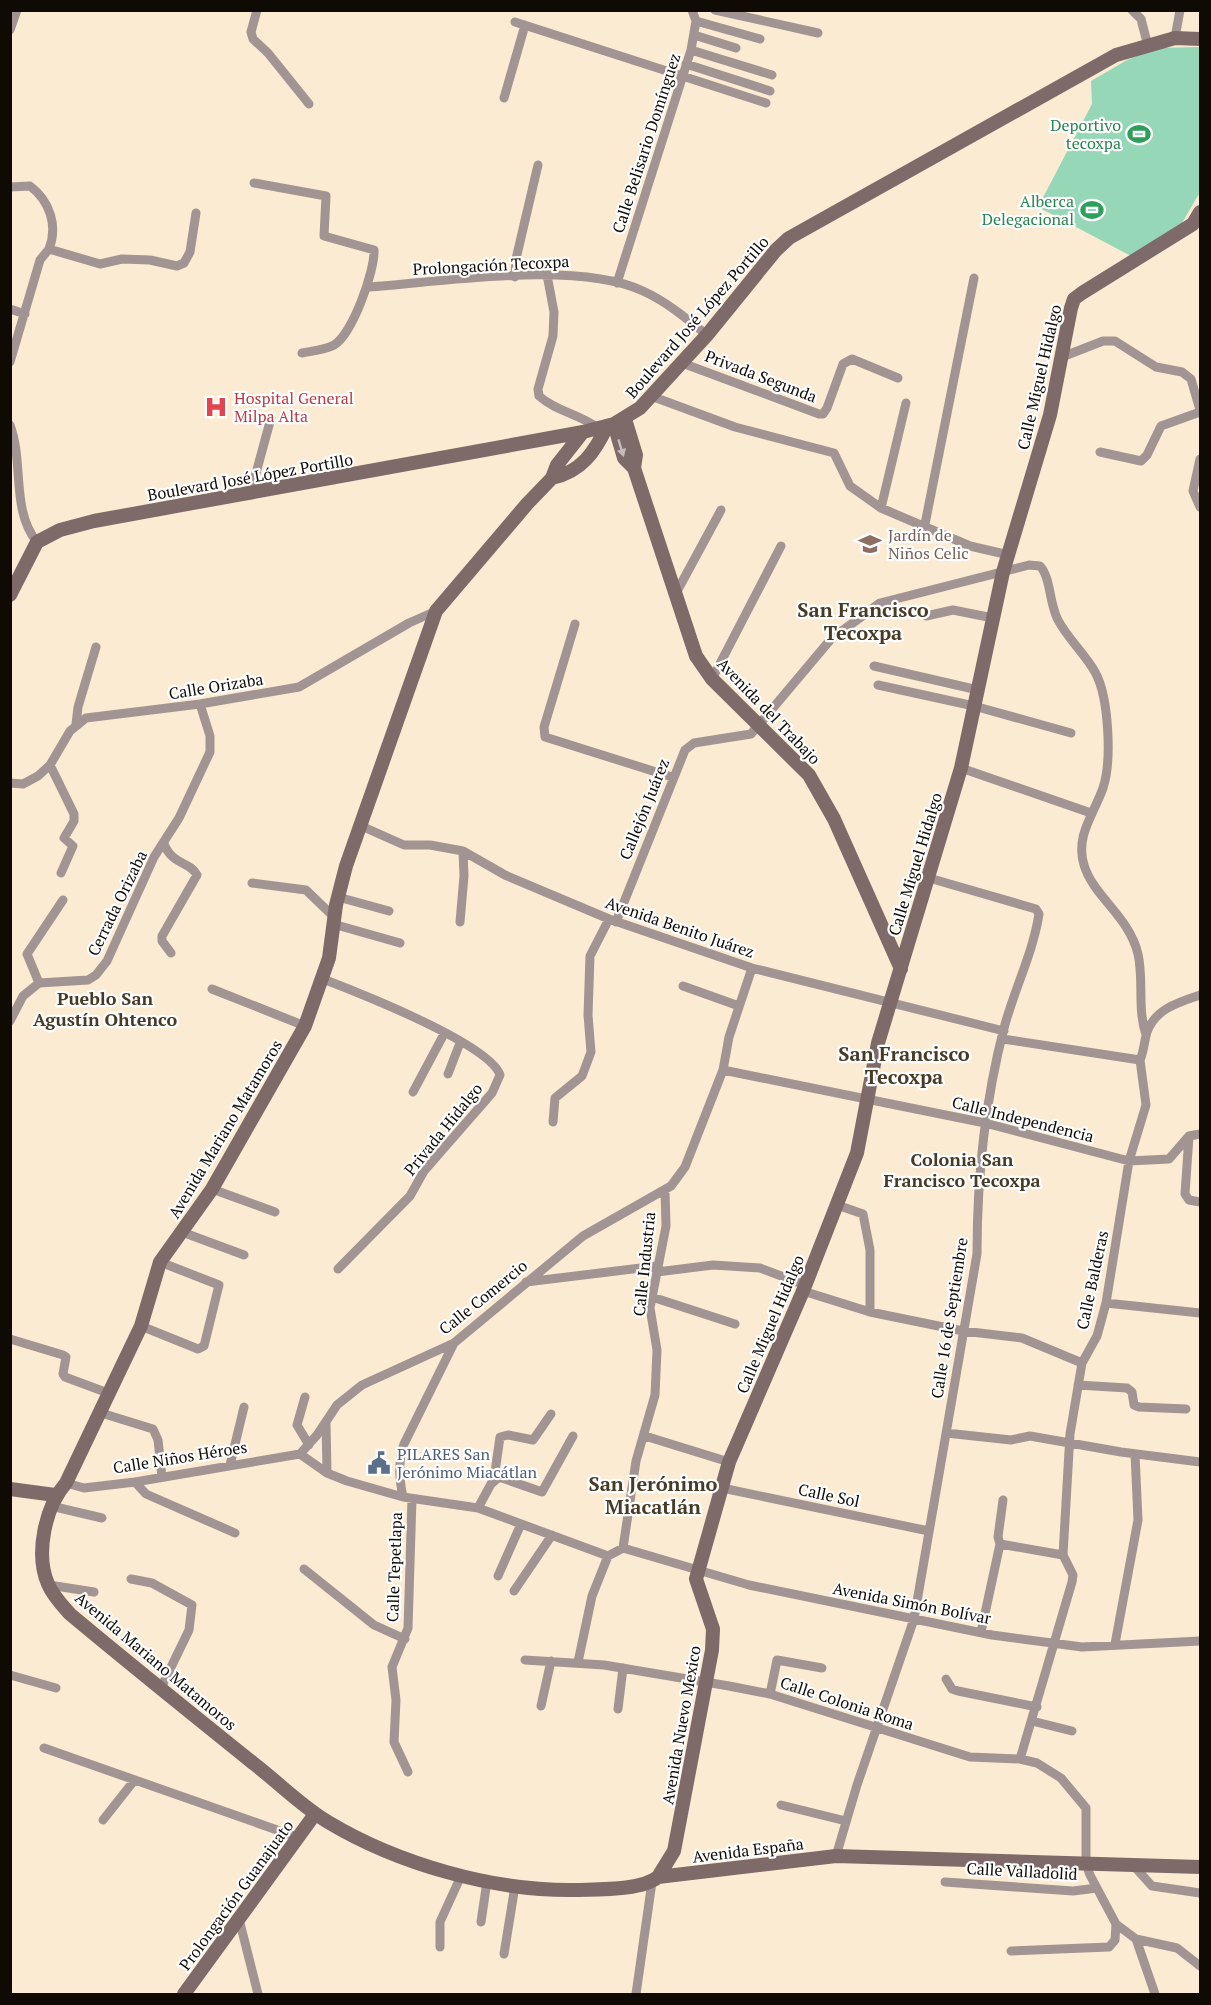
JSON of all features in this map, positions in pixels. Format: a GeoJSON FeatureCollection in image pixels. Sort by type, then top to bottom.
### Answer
{"type":"FeatureCollection","features":[{"type":"Feature","properties":{"kind":"street"},"geometry":{"type":"LineString","coordinates":[[10,30],[17,10]]}},
{"type":"Feature","properties":{"kind":"street"},"geometry":{"type":"LineString","coordinates":[[257,10],[251,32],[253,39],[268,53],[309,104]]}},
{"type":"Feature","properties":{"kind":"street","name":"Calle Belisario Domínguez"},"geometry":{"type":"LineString","coordinates":[[617,283],[691,50],[696,21],[692,10]]}},
{"type":"Feature","properties":{"kind":"street"},"geometry":{"type":"LineString","coordinates":[[715,10],[818,33]]}},
{"type":"Feature","properties":{"kind":"street"},"geometry":{"type":"LineString","coordinates":[[1132,10],[1141,19],[1148,46]]}},
{"type":"Feature","properties":{"kind":"street"},"geometry":{"type":"LineString","coordinates":[[1175,38],[1180,10]]}},
{"type":"Feature","properties":{"kind":"street"},"geometry":{"type":"LineString","coordinates":[[696,21],[760,39]]}},
{"type":"Feature","properties":{"kind":"street"},"geometry":{"type":"LineString","coordinates":[[504,98],[520,24],[682,78],[766,103]]}},
{"type":"Feature","properties":{"kind":"street"},"geometry":{"type":"LineString","coordinates":[[694,35],[736,48]]}},
{"type":"Feature","properties":{"kind":"street","name":"Boulevard José López Portillo"},"geometry":{"type":"LineString","coordinates":[[38,542],[60,530],[94,521],[250,495],[583,432],[611,424],[651,396],[707,335],[776,250],[789,238],[1116,55],[1175,38],[1200,39]]}},
{"type":"Feature","properties":{"kind":"street"},"geometry":{"type":"LineString","coordinates":[[691,50],[772,75]]}},
{"type":"Feature","properties":{"kind":"street"},"geometry":{"type":"LineString","coordinates":[[686,64],[770,91]]}},
{"type":"Feature","properties":{"kind":"street"},"geometry":{"type":"LineString","coordinates":[[515,277],[516,259],[538,165]]}},
{"type":"Feature","properties":{"kind":"street"},"geometry":{"type":"LineString","coordinates":[[254,183],[327,196],[324,237],[374,250],[369,287],[336,345],[302,353]]}},
{"type":"Feature","properties":{"kind":"street"},"geometry":{"type":"LineString","coordinates":[[10,187],[30,186],[39,193],[50,212],[55,234],[49,249],[40,260],[10,362]]}},
{"type":"Feature","properties":{"kind":"street","name":"Calle Miguel Hidalgo"},"geometry":{"type":"LineString","coordinates":[[698,1572],[729,1462],[804,1288],[857,1154],[878,1043],[961,768],[1003,572],[1050,415],[1065,331],[1074,299],[1193,224],[1200,212]]}},
{"type":"Feature","properties":{"kind":"street"},"geometry":{"type":"LineString","coordinates":[[49,249],[100,264],[122,259],[150,260],[177,266],[184,263],[190,252],[196,213]]}},
{"type":"Feature","properties":{"kind":"street"},"geometry":{"type":"LineString","coordinates":[[547,275],[554,312],[553,336],[538,390],[540,396],[562,410],[611,424]]}},
{"type":"Feature","properties":{"kind":"street","name":"Prolongación Tecoxpa"},"geometry":{"type":"LineString","coordinates":[[369,287],[570,275],[640,289],[669,304],[707,335]]}},
{"type":"Feature","properties":{"kind":"street"},"geometry":{"type":"LineString","coordinates":[[924,529],[974,278]]}},
{"type":"Feature","properties":{"kind":"street"},"geometry":{"type":"LineString","coordinates":[[10,309],[25,314]]}},
{"type":"Feature","properties":{"kind":"street"},"geometry":{"type":"LineString","coordinates":[[1062,357],[1103,341],[1114,341],[1156,367],[1182,372],[1191,379],[1200,411],[1161,426],[1148,455],[1141,461],[1100,452]]}},
{"type":"Feature","properties":{"kind":"street","name":"Privada Segunda"},"geometry":{"type":"LineString","coordinates":[[682,363],[819,414],[823,414],[827,408],[843,364],[852,359],[898,378]]}},
{"type":"Feature","properties":{"kind":"street"},"geometry":{"type":"LineString","coordinates":[[651,396],[735,427],[834,453],[850,486],[881,508],[924,529],[970,546],[1009,555]]}},
{"type":"Feature","properties":{"kind":"street"},"geometry":{"type":"LineString","coordinates":[[881,508],[906,403]]}},
{"type":"Feature","properties":{"kind":"street"},"geometry":{"type":"LineString","coordinates":[[250,495],[271,418]]}},
{"type":"Feature","properties":{"kind":"street","name":"Avenida del Trabajo"},"geometry":{"type":"LineString","coordinates":[[611,424],[624,458],[634,468],[696,656],[712,679],[809,775],[834,819],[901,969]]}},
{"type":"Feature","properties":{"kind":"street","name":"Avenida Mariano Matamoros"},"geometry":{"type":"LineString","coordinates":[[552,478],[564,475],[585,462],[597,448],[611,424]]}},
{"type":"Feature","properties":{"kind":"street"},"geometry":{"type":"LineString","coordinates":[[10,425],[20,468],[15,490],[31,535],[38,542],[10,595]]}},
{"type":"Feature","properties":{"kind":"street","name":"Avenida Mariano Matamoros"},"geometry":{"type":"LineString","coordinates":[[315,1814],[70,1614],[49,1585],[44,1572],[43,1555],[53,1501],[66,1483],[141,1326],[160,1262],[212,1189],[305,1026],[329,958],[338,897],[359,825],[436,611],[552,478],[557,465],[583,432]]}},
{"type":"Feature","properties":{"kind":"street"},"geometry":{"type":"LineString","coordinates":[[1200,459],[1193,491],[1200,507]]}},
{"type":"Feature","properties":{"kind":"street"},"geometry":{"type":"LineString","coordinates":[[675,595],[721,510]]}},
{"type":"Feature","properties":{"kind":"street"},"geometry":{"type":"LineString","coordinates":[[712,679],[781,546]]}},
{"type":"Feature","properties":{"kind":"street"},"geometry":{"type":"LineString","coordinates":[[759,726],[831,639],[880,603],[1029,565],[1040,566],[1046,573],[1049,597],[1058,621],[1096,673],[1107,709],[1104,787],[1081,840],[1084,866],[1105,899],[1126,923],[1138,954],[1141,1011],[1146,1035],[1146,1048],[1140,1060]]}},
{"type":"Feature","properties":{"kind":"street"},"geometry":{"type":"LineString","coordinates":[[926,616],[953,610],[993,618]]}},
{"type":"Feature","properties":{"kind":"street","name":"Calle Orizaba"},"geometry":{"type":"LineString","coordinates":[[76,724],[96,715],[141,713],[298,687],[409,623],[436,611]]}},
{"type":"Feature","properties":{"kind":"street"},"geometry":{"type":"LineString","coordinates":[[575,624],[544,727],[545,736],[672,777]]}},
{"type":"Feature","properties":{"kind":"street"},"geometry":{"type":"LineString","coordinates":[[10,783],[31,781],[50,765],[76,724],[78,707],[96,647]]}},
{"type":"Feature","properties":{"kind":"street"},"geometry":{"type":"LineString","coordinates":[[874,666],[978,690]]}},
{"type":"Feature","properties":{"kind":"street"},"geometry":{"type":"LineString","coordinates":[[878,685],[974,706],[1071,734]]}},
{"type":"Feature","properties":{"kind":"street","name":"Cerrada Orizaba"},"geometry":{"type":"LineString","coordinates":[[39,983],[88,980],[96,975],[107,961],[154,856],[179,818],[210,752],[210,736],[200,704]]}},
{"type":"Feature","properties":{"kind":"street","name":"Callejón Juárez"},"geometry":{"type":"LineString","coordinates":[[553,1122],[555,1098],[582,1076],[591,1052],[588,1016],[590,956],[613,920],[685,750],[694,743],[747,736],[759,726]]}},
{"type":"Feature","properties":{"kind":"street"},"geometry":{"type":"LineString","coordinates":[[50,765],[74,814],[74,821],[64,838],[73,846],[61,873]]}},
{"type":"Feature","properties":{"kind":"street"},"geometry":{"type":"LineString","coordinates":[[961,768],[1091,813]]}},
{"type":"Feature","properties":{"kind":"street","name":"Avenida Benito Juárez"},"geometry":{"type":"LineString","coordinates":[[359,825],[404,845],[430,845],[463,851],[505,875],[613,920],[753,968],[1003,1035],[1140,1060]]}},
{"type":"Feature","properties":{"kind":"street","name":"Cerrada Orizaba"},"geometry":{"type":"LineString","coordinates":[[164,844],[174,860],[194,870],[197,875],[162,936],[162,941],[171,953]]}},
{"type":"Feature","properties":{"kind":"street"},"geometry":{"type":"LineString","coordinates":[[460,922],[464,876],[463,851]]}},
{"type":"Feature","properties":{"kind":"street","name":"Calle 16 de Septiembre"},"geometry":{"type":"LineString","coordinates":[[836,1856],[914,1619],[977,1254],[977,1214],[985,1123],[1003,1035],[1038,919],[1036,909],[929,878]]}},
{"type":"Feature","properties":{"kind":"street"},"geometry":{"type":"LineString","coordinates":[[252,883],[306,890],[333,920],[400,943]]}},
{"type":"Feature","properties":{"kind":"street"},"geometry":{"type":"LineString","coordinates":[[338,897],[389,911]]}},
{"type":"Feature","properties":{"kind":"street"},"geometry":{"type":"LineString","coordinates":[[10,1021],[23,996],[39,983],[27,954],[63,900]]}},
{"type":"Feature","properties":{"kind":"street","name":"Calle Industria"},"geometry":{"type":"LineString","coordinates":[[623,1548],[636,1461],[655,1395],[657,1362],[651,1319],[652,1297],[666,1226],[665,1191],[685,1167],[723,1070],[739,1006],[753,968]]}},
{"type":"Feature","properties":{"kind":"street","name":"Privada Hidalgo"},"geometry":{"type":"LineString","coordinates":[[322,979],[386,1003],[485,1056],[497,1067],[500,1075],[498,1084],[424,1171],[410,1196],[338,1269]]}},
{"type":"Feature","properties":{"kind":"street"},"geometry":{"type":"LineString","coordinates":[[683,986],[739,1006]]}},
{"type":"Feature","properties":{"kind":"street"},"geometry":{"type":"LineString","coordinates":[[212,989],[305,1026]]}},
{"type":"Feature","properties":{"kind":"street"},"geometry":{"type":"LineString","coordinates":[[1146,1035],[1151,1024],[1172,1005],[1200,996]]}},
{"type":"Feature","properties":{"kind":"street"},"geometry":{"type":"LineString","coordinates":[[413,1092],[444,1034]]}},
{"type":"Feature","properties":{"kind":"street"},"geometry":{"type":"LineString","coordinates":[[448,1074],[460,1043]]}},
{"type":"Feature","properties":{"kind":"street","name":"Calle Balderas"},"geometry":{"type":"LineString","coordinates":[[1020,1759],[1072,1582],[1073,1575],[1063,1555],[1070,1443],[1082,1363],[1097,1336],[1106,1303],[1129,1161],[1146,1105],[1140,1060]]}},
{"type":"Feature","properties":{"kind":"street","name":"Calle Independencia"},"geometry":{"type":"LineString","coordinates":[[723,1070],[985,1123],[1129,1161],[1168,1159],[1196,1135]]}},
{"type":"Feature","properties":{"kind":"street"},"geometry":{"type":"LineString","coordinates":[[1200,1123],[1185,1194],[1189,1200],[1200,1202]]}},
{"type":"Feature","properties":{"kind":"street"},"geometry":{"type":"LineString","coordinates":[[212,1189],[275,1212]]}},
{"type":"Feature","properties":{"kind":"street","name":"Calle Comercio"},"geometry":{"type":"LineString","coordinates":[[300,1454],[337,1405],[362,1385],[454,1342],[583,1236],[665,1191]]}},
{"type":"Feature","properties":{"kind":"street"},"geometry":{"type":"LineString","coordinates":[[837,1205],[863,1214],[870,1250],[870,1312]]}},
{"type":"Feature","properties":{"kind":"street"},"geometry":{"type":"LineString","coordinates":[[182,1232],[244,1255]]}},
{"type":"Feature","properties":{"kind":"street"},"geometry":{"type":"LineString","coordinates":[[141,1326],[202,1349],[218,1288],[160,1262]]}},
{"type":"Feature","properties":{"kind":"street"},"geometry":{"type":"LineString","coordinates":[[526,1282],[713,1265],[760,1268],[804,1288],[870,1312],[963,1331],[1022,1338],[1082,1363]]}},
{"type":"Feature","properties":{"kind":"street"},"geometry":{"type":"LineString","coordinates":[[652,1297],[735,1323]]}},
{"type":"Feature","properties":{"kind":"street"},"geometry":{"type":"LineString","coordinates":[[1106,1303],[1200,1313]]}},
{"type":"Feature","properties":{"kind":"street"},"geometry":{"type":"LineString","coordinates":[[10,1340],[63,1355],[67,1363],[63,1374],[66,1377],[108,1393]]}},
{"type":"Feature","properties":{"kind":"street","name":"Calle Tepetlapa"},"geometry":{"type":"LineString","coordinates":[[408,1772],[393,1734],[396,1700],[392,1667],[408,1628],[407,1498],[399,1480],[400,1457],[404,1444],[454,1342]]}},
{"type":"Feature","properties":{"kind":"street"},"geometry":{"type":"LineString","coordinates":[[1078,1384],[1127,1388],[1132,1392],[1134,1405],[1139,1407],[1186,1409]]}},
{"type":"Feature","properties":{"kind":"street"},"geometry":{"type":"LineString","coordinates":[[305,1397],[297,1425],[309,1445]]}},
{"type":"Feature","properties":{"kind":"street"},"geometry":{"type":"LineString","coordinates":[[230,1465],[244,1407]]}},
{"type":"Feature","properties":{"kind":"street"},"geometry":{"type":"LineString","coordinates":[[98,1412],[153,1429],[158,1440],[162,1478]]}},
{"type":"Feature","properties":{"kind":"street"},"geometry":{"type":"LineString","coordinates":[[478,1509],[494,1479],[501,1437],[508,1435],[533,1440],[551,1414]]}},
{"type":"Feature","properties":{"kind":"street"},"geometry":{"type":"LineString","coordinates":[[326,1420],[327,1473]]}},
{"type":"Feature","properties":{"kind":"street"},"geometry":{"type":"LineString","coordinates":[[946,1433],[1011,1440],[1030,1436],[1135,1454],[1200,1462]]}},
{"type":"Feature","properties":{"kind":"street"},"geometry":{"type":"LineString","coordinates":[[494,1479],[504,1478],[542,1492],[573,1436]]}},
{"type":"Feature","properties":{"kind":"street"},"geometry":{"type":"LineString","coordinates":[[645,1436],[729,1462]]}},
{"type":"Feature","properties":{"kind":"street"},"geometry":{"type":"LineString","coordinates":[[300,1454],[327,1473],[407,1498],[478,1509],[608,1556]]}},
{"type":"Feature","properties":{"kind":"street","name":"Calle Niños Héroes"},"geometry":{"type":"LineString","coordinates":[[66,1483],[84,1488],[135,1482],[300,1454]]}},
{"type":"Feature","properties":{"kind":"street"},"geometry":{"type":"LineString","coordinates":[[1115,1644],[1138,1520],[1135,1454]]}},
{"type":"Feature","properties":{"kind":"street"},"geometry":{"type":"LineString","coordinates":[[135,1482],[146,1494],[235,1533]]}},
{"type":"Feature","properties":{"kind":"street","name":"Calle Sol"},"geometry":{"type":"LineString","coordinates":[[722,1488],[929,1531]]}},
{"type":"Feature","properties":{"kind":"street"},"geometry":{"type":"LineString","coordinates":[[10,1489],[102,1518]]}},
{"type":"Feature","properties":{"kind":"street"},"geometry":{"type":"LineString","coordinates":[[981,1632],[1000,1544],[998,1537],[1003,1500]]}},
{"type":"Feature","properties":{"kind":"street"},"geometry":{"type":"LineString","coordinates":[[498,1576],[521,1524]]}},
{"type":"Feature","properties":{"kind":"street"},"geometry":{"type":"LineString","coordinates":[[514,1591],[552,1535]]}},
{"type":"Feature","properties":{"kind":"street"},"geometry":{"type":"LineString","coordinates":[[1000,1544],[1063,1555]]}},
{"type":"Feature","properties":{"kind":"street"},"geometry":{"type":"LineString","coordinates":[[578,1662],[592,1596],[608,1556],[623,1548]]}},
{"type":"Feature","properties":{"kind":"street","name":"Avenida Simón Bolívar"},"geometry":{"type":"LineString","coordinates":[[623,1548],[698,1572],[770,1590],[981,1632],[1082,1647],[1200,1641]]}},
{"type":"Feature","properties":{"kind":"street"},"geometry":{"type":"LineString","coordinates":[[304,1569],[374,1625],[405,1639]]}},
{"type":"Feature","properties":{"kind":"street","name":"Avenida Nuevo Mexico"},"geometry":{"type":"LineString","coordinates":[[674,1851],[706,1683],[713,1629],[697,1587],[698,1572]]}},
{"type":"Feature","properties":{"kind":"street"},"geometry":{"type":"LineString","coordinates":[[131,1579],[152,1583],[192,1605],[189,1630],[161,1688]]}},
{"type":"Feature","properties":{"kind":"street"},"geometry":{"type":"LineString","coordinates":[[49,1585],[94,1592]]}},
{"type":"Feature","properties":{"kind":"street","name":"Calle Colonia Roma"},"geometry":{"type":"LineString","coordinates":[[525,1660],[578,1662],[623,1668],[770,1694],[970,1757],[1020,1759],[1038,1763],[1081,1799],[1086,1808],[1088,1823],[1086,1864]]}},
{"type":"Feature","properties":{"kind":"street"},"geometry":{"type":"LineString","coordinates":[[770,1694],[777,1660],[822,1668]]}},
{"type":"Feature","properties":{"kind":"street"},"geometry":{"type":"LineString","coordinates":[[541,1706],[551,1661]]}},
{"type":"Feature","properties":{"kind":"street"},"geometry":{"type":"LineString","coordinates":[[618,1709],[623,1668]]}},
{"type":"Feature","properties":{"kind":"street"},"geometry":{"type":"LineString","coordinates":[[10,1675],[56,1688]]}},
{"type":"Feature","properties":{"kind":"street"},"geometry":{"type":"LineString","coordinates":[[946,1680],[952,1689],[958,1691],[1037,1707]]}},
{"type":"Feature","properties":{"kind":"street"},"geometry":{"type":"LineString","coordinates":[[1032,1720],[1072,1731]]}},
{"type":"Feature","properties":{"kind":"street"},"geometry":{"type":"LineString","coordinates":[[44,1748],[133,1782],[297,1836]]}},
{"type":"Feature","properties":{"kind":"street"},"geometry":{"type":"LineString","coordinates":[[103,1820],[133,1782]]}},
{"type":"Feature","properties":{"kind":"street"},"geometry":{"type":"LineString","coordinates":[[781,1805],[846,1821]]}},
{"type":"Feature","properties":{"kind":"street","name":"Prolongación Guanajuato"},"geometry":{"type":"LineString","coordinates":[[184,1995],[315,1814]]}},
{"type":"Feature","properties":{"kind":"street","name":"Avenida España"},"geometry":{"type":"LineString","coordinates":[[315,1814],[385,1849],[462,1876],[515,1886],[588,1889],[687,1874],[836,1856],[1200,1867]]}},
{"type":"Feature","properties":{"kind":"street"},"geometry":{"type":"LineString","coordinates":[[636,1995],[636,1979],[655,1880],[674,1851],[687,1874]]}},
{"type":"Feature","properties":{"kind":"street"},"geometry":{"type":"LineString","coordinates":[[1086,1864],[1116,1924],[1136,1939],[1177,1948],[1200,1966]]}},
{"type":"Feature","properties":{"kind":"street"},"geometry":{"type":"LineString","coordinates":[[1133,1865],[1152,1886],[1200,1893]]}},
{"type":"Feature","properties":{"kind":"street"},"geometry":{"type":"LineString","coordinates":[[440,1947],[440,1922],[462,1876]]}},
{"type":"Feature","properties":{"kind":"street"},"geometry":{"type":"LineString","coordinates":[[481,1922],[487,1881]]}},
{"type":"Feature","properties":{"kind":"street","name":"Calle Valladolid"},"geometry":{"type":"LineString","coordinates":[[945,1882],[1073,1891],[1097,1888]]}},
{"type":"Feature","properties":{"kind":"street"},"geometry":{"type":"LineString","coordinates":[[504,1954],[515,1886]]}},
{"type":"Feature","properties":{"kind":"street"},"geometry":{"type":"LineString","coordinates":[[240,1919],[258,1995]]}},
{"type":"Feature","properties":{"kind":"street"},"geometry":{"type":"LineString","coordinates":[[1011,1951],[1109,1947],[1115,1940],[1116,1924]]}},
{"type":"Feature","properties":{"kind":"street"},"geometry":{"type":"LineString","coordinates":[[1136,1939],[1155,1995]]}},
{"type":"Feature","properties":{"kind":"green space","name":"Deportivo tecoxpa"},"geometry":{"type":"Polygon","coordinates":[[[1200,47],[1200,192],[1182,223],[1131,256],[1038,207],[1092,104],[1091,81],[1127,60],[1157,48],[1200,47]]]}},
{"type":"Feature","properties":{"kind":"place","name":"Deportivo tecoxpa"},"geometry":{"type":"Point","coordinates":[1139,134]}},
{"type":"Feature","properties":{"kind":"place","name":"Alberca Delegacional"},"geometry":{"type":"Point","coordinates":[1092,210]}},
{"type":"Feature","properties":{"kind":"place","name":"Hospital General Milpa Alta"},"geometry":{"type":"Point","coordinates":[216,407]}},
{"type":"Feature","properties":{"kind":"place","name":"Jardín de Niños Celic"},"geometry":{"type":"Point","coordinates":[870,544]}},
{"type":"Feature","properties":{"kind":"place","name":"PILARES San Jerónimo Miacátlan"},"geometry":{"type":"Point","coordinates":[379,1463]}},
{"type":"Feature","properties":{"kind":"district","name":"San Francisco Tecoxpa"},"geometry":{"type":"Point","coordinates":[863,620]}},
{"type":"Feature","properties":{"kind":"district","name":"Pueblo San Agustín Ohtenco"},"geometry":{"type":"Point","coordinates":[105,1008]}},
{"type":"Feature","properties":{"kind":"district","name":"San Francisco Tecoxpa"},"geometry":{"type":"Point","coordinates":[904,1064]}},
{"type":"Feature","properties":{"kind":"district","name":"Colonia San Francisco Tecoxpa"},"geometry":{"type":"Point","coordinates":[962,1169]}},
{"type":"Feature","properties":{"kind":"district","name":"San Jerónimo Miacatlán"},"geometry":{"type":"Point","coordinates":[653,1494]}}]}
